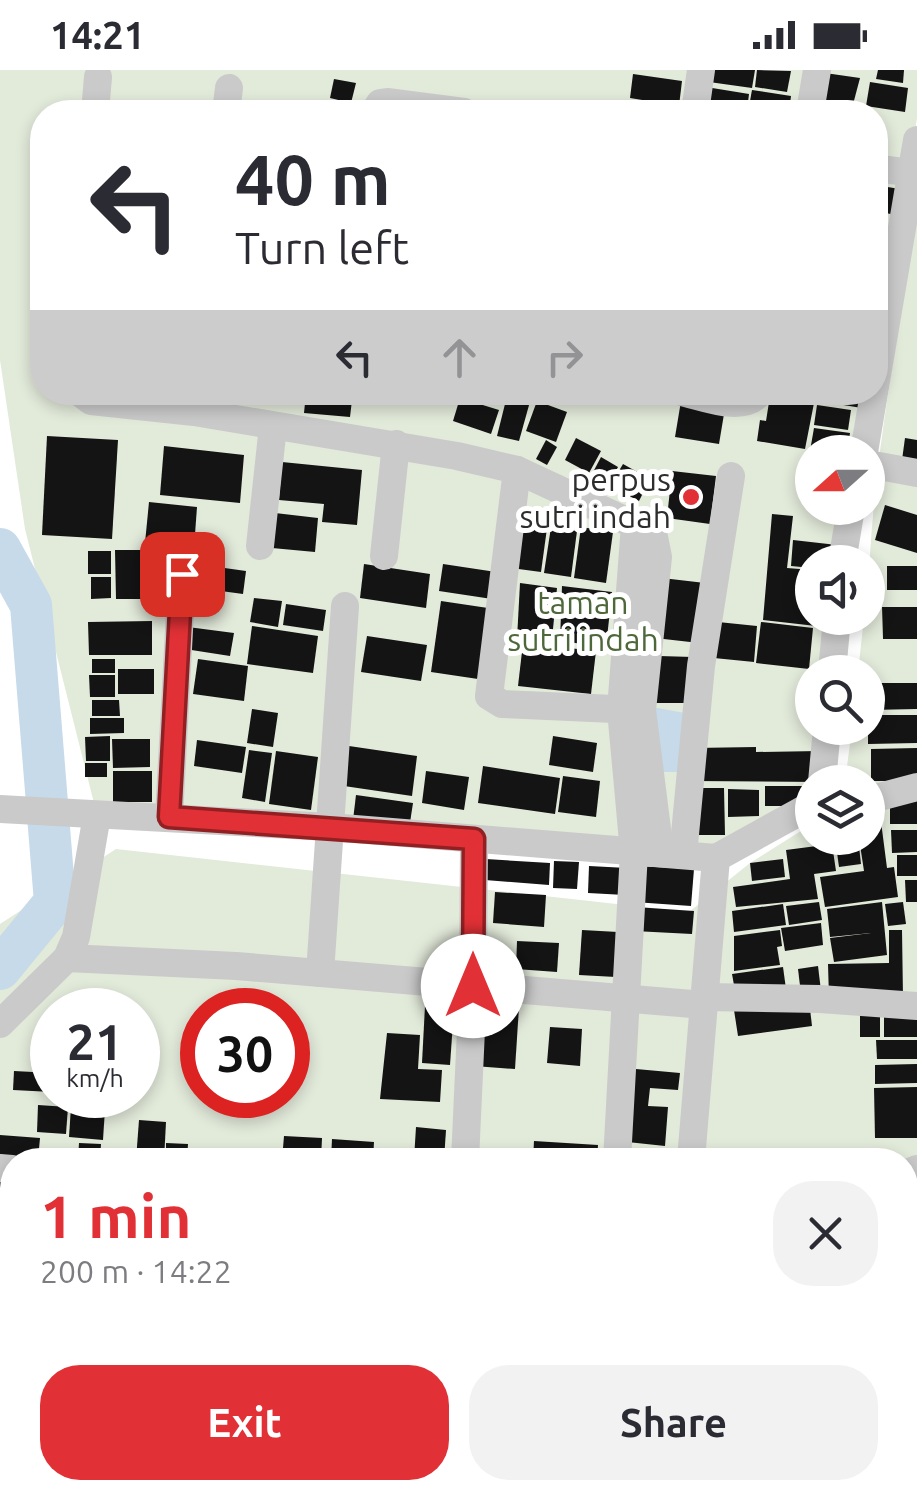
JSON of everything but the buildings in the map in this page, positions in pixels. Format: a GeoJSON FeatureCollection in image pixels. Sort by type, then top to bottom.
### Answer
{"type":"FeatureCollection","features":[{"type":"Feature","properties":{"kind":"street"},"geometry":{"type":"LineString","coordinates":[[697,100],[701,70]]}},
{"type":"Feature","properties":{"kind":"street"},"geometry":{"type":"LineString","coordinates":[[812,100],[817,70]]}},
{"type":"Feature","properties":{"kind":"street"},"geometry":{"type":"LineString","coordinates":[[96,100],[98,77]]}},
{"type":"Feature","properties":{"kind":"street"},"geometry":{"type":"LineString","coordinates":[[888,312],[917,140]]}},
{"type":"Feature","properties":{"kind":"street"},"geometry":{"type":"LineString","coordinates":[[888,170],[912,173]]}},
{"type":"Feature","properties":{"kind":"street"},"geometry":{"type":"LineString","coordinates":[[205,405],[274,426],[396,444],[517,470],[635,525],[631,710],[659,853]]}},
{"type":"Feature","properties":{"kind":"street"},"geometry":{"type":"LineString","coordinates":[[867,435],[872,405]]}},
{"type":"Feature","properties":{"kind":"street"},"geometry":{"type":"LineString","coordinates":[[260,546],[274,426]]}},
{"type":"Feature","properties":{"kind":"street"},"geometry":{"type":"LineString","coordinates":[[384,556],[396,444]]}},
{"type":"Feature","properties":{"kind":"street"},"geometry":{"type":"LineString","coordinates":[[885,467],[917,472]]}},
{"type":"Feature","properties":{"kind":"street"},"geometry":{"type":"LineString","coordinates":[[517,470],[489,696],[502,704],[631,710]]}},
{"type":"Feature","properties":{"kind":"street"},"geometry":{"type":"LineString","coordinates":[[617,1148],[623,999],[701,666],[731,476]]}},
{"type":"Feature","properties":{"kind":"street"},"geometry":{"type":"LineString","coordinates":[[169,817],[182,574]]}},
{"type":"Feature","properties":{"kind":"street"},"geometry":{"type":"LineString","coordinates":[[320,973],[345,606]]}},
{"type":"Feature","properties":{"kind":"street"},"geometry":{"type":"LineString","coordinates":[[885,795],[917,787]]}},
{"type":"Feature","properties":{"kind":"street"},"geometry":{"type":"LineString","coordinates":[[9,808],[330,827],[716,858],[795,814]]}},
{"type":"Feature","properties":{"kind":"street"},"geometry":{"type":"LineString","coordinates":[[0,1024],[68,958],[76,937],[83,814]]}},
{"type":"Feature","properties":{"kind":"street"},"geometry":{"type":"LineString","coordinates":[[466,1148],[473,986],[474,839]]}},
{"type":"Feature","properties":{"kind":"street"},"geometry":{"type":"LineString","coordinates":[[692,1148],[716,858]]}},
{"type":"Feature","properties":{"kind":"street"},"geometry":{"type":"LineString","coordinates":[[68,958],[320,973],[623,999],[820,999],[917,1006]]}},
{"type":"Feature","properties":{"kind":"green space","name":"taman sutri indah"},"geometry":{"type":"Polygon","coordinates":[[[0,70],[917,70],[917,118],[888,312],[888,100],[30,100],[30,405],[874,405],[870,435],[795,435],[795,525],[855,525],[853,545],[795,545],[795,635],[838,635],[836,655],[795,655],[795,745],[818,745],[814,765],[795,765],[795,815],[716,858],[97,815],[25,529],[0,360],[0,70]]]}},
{"type":"Feature","properties":{"kind":"green space"},"geometry":{"type":"Polygon","coordinates":[[[917,213],[917,1148],[0,1148],[0,924],[116,849],[689,912],[750,863],[795,835],[795,855],[885,855],[885,765],[847,765],[850,745],[885,745],[885,655],[860,655],[862,635],[885,635],[885,545],[871,545],[872,525],[885,525],[883,435],[917,213]]]}},
{"type":"Feature","properties":{"kind":"water"},"geometry":{"type":"Polygon","coordinates":[[[652,707],[685,713],[682,772],[661,772],[652,707]]]}},
{"type":"Feature","properties":{"kind":"waterway"},"geometry":{"type":"LineString","coordinates":[[0,549],[31,605],[55,902],[0,969]]}},
{"type":"Feature","properties":{"kind":"place","name":"perpus sutri indah"},"geometry":{"type":"Point","coordinates":[691,497]}},
{"type":"Feature","properties":{"kind":"route"},"geometry":{"type":"LineString","coordinates":[[182,574],[169,817],[474,839],[473,986]]}}]}
